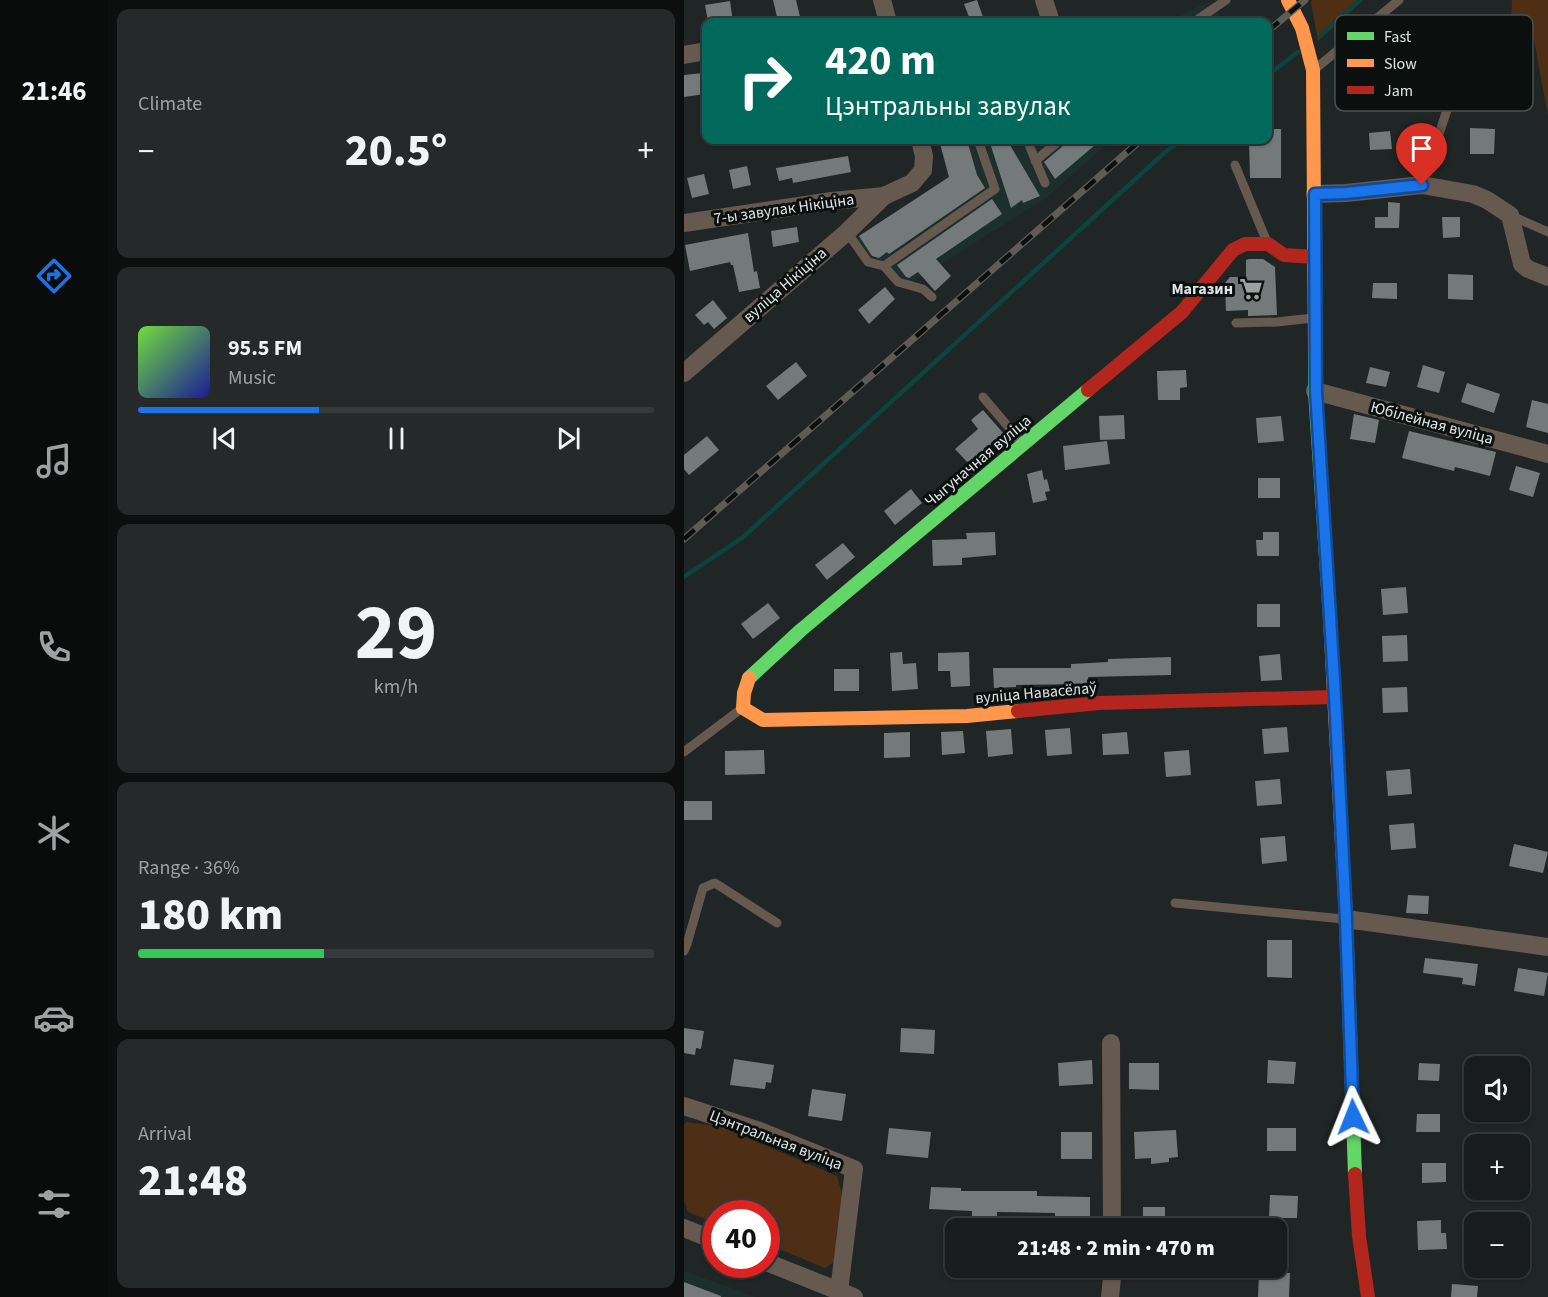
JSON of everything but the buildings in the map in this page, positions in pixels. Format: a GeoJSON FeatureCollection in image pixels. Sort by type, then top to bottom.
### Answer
{"type":"FeatureCollection","features":[{"type":"Feature","properties":{"kind":"street"},"geometry":{"type":"LineString","coordinates":[[882,0],[884,18]]}},
{"type":"Feature","properties":{"kind":"street"},"geometry":{"type":"LineString","coordinates":[[1044,0],[1050,18]]}},
{"type":"Feature","properties":{"kind":"street"},"geometry":{"type":"LineString","coordinates":[[1288,0],[1302,28],[1313,70],[1316,391],[1346,919],[1355,1183],[1359,1236],[1368,1297]]}},
{"type":"Feature","properties":{"kind":"street"},"geometry":{"type":"LineString","coordinates":[[684,55],[702,52]]}},
{"type":"Feature","properties":{"kind":"street"},"geometry":{"type":"LineString","coordinates":[[884,196],[912,183],[922,170],[924,156],[921,144]]}},
{"type":"Feature","properties":{"kind":"street"},"geometry":{"type":"LineString","coordinates":[[1315,194],[1422,185],[1473,194],[1510,215],[1522,264],[1548,277]]}},
{"type":"Feature","properties":{"kind":"street","name":"7-ы завулак Нікіціна"},"geometry":{"type":"LineString","coordinates":[[684,223],[832,201],[884,196]]}},
{"type":"Feature","properties":{"kind":"street","name":"вуліца Нікіціна"},"geometry":{"type":"LineString","coordinates":[[684,373],[847,232],[884,196]]}},
{"type":"Feature","properties":{"kind":"street"},"geometry":{"type":"LineString","coordinates":[[832,201],[847,232]]}},
{"type":"Feature","properties":{"kind":"street","name":"Чыгуначная вуліца"},"geometry":{"type":"LineString","coordinates":[[743,708],[744,693],[749,678],[801,630],[1182,312],[1233,250],[1245,244],[1268,244]]}},
{"type":"Feature","properties":{"kind":"street"},"geometry":{"type":"LineString","coordinates":[[1268,244],[1291,257],[1315,256]]}},
{"type":"Feature","properties":{"kind":"street","name":"Юбілейная вуліца"},"geometry":{"type":"LineString","coordinates":[[1316,391],[1548,454]]}},
{"type":"Feature","properties":{"kind":"street","name":"вуліца Навасёлаў"},"geometry":{"type":"LineString","coordinates":[[743,708],[763,720],[772,721],[968,716],[1100,703],[1335,697]]}},
{"type":"Feature","properties":{"kind":"street"},"geometry":{"type":"LineString","coordinates":[[1346,919],[1548,947]]}},
{"type":"Feature","properties":{"kind":"street"},"geometry":{"type":"LineString","coordinates":[[1111,1043],[1112,1218]]}},
{"type":"Feature","properties":{"kind":"street","name":"Цэнтральная вуліца"},"geometry":{"type":"LineString","coordinates":[[684,1106],[760,1131],[854,1169],[847,1294],[780,1268]]}},
{"type":"Feature","properties":{"kind":"street"},"geometry":{"type":"LineString","coordinates":[[684,1228],[702,1235]]}},
{"type":"Feature","properties":{"kind":"street"},"geometry":{"type":"LineString","coordinates":[[1110,1297],[1112,1278]]}},
{"type":"Feature","properties":{"kind":"lane"},"geometry":{"type":"LineString","coordinates":[[1200,18],[1226,0]]}},
{"type":"Feature","properties":{"kind":"lane"},"geometry":{"type":"LineString","coordinates":[[1381,15],[1399,0]]}},
{"type":"Feature","properties":{"kind":"lane"},"geometry":{"type":"LineString","coordinates":[[1313,70],[1335,52]]}},
{"type":"Feature","properties":{"kind":"lane"},"geometry":{"type":"LineString","coordinates":[[1422,185],[1447,111]]}},
{"type":"Feature","properties":{"kind":"lane"},"geometry":{"type":"LineString","coordinates":[[884,266],[995,189],[979,144]]}},
{"type":"Feature","properties":{"kind":"lane"},"geometry":{"type":"LineString","coordinates":[[1029,144],[1045,183]]}},
{"type":"Feature","properties":{"kind":"lane"},"geometry":{"type":"LineString","coordinates":[[1035,161],[1055,144]]}},
{"type":"Feature","properties":{"kind":"lane"},"geometry":{"type":"LineString","coordinates":[[1235,165],[1268,244]]}},
{"type":"Feature","properties":{"kind":"lane"},"geometry":{"type":"LineString","coordinates":[[1510,215],[1548,232]]}},
{"type":"Feature","properties":{"kind":"lane"},"geometry":{"type":"LineString","coordinates":[[847,232],[868,261],[884,266],[898,282],[923,289],[932,297]]}},
{"type":"Feature","properties":{"kind":"lane"},"geometry":{"type":"LineString","coordinates":[[1236,323],[1315,318]]}},
{"type":"Feature","properties":{"kind":"lane"},"geometry":{"type":"LineString","coordinates":[[983,397],[1024,445]]}},
{"type":"Feature","properties":{"kind":"lane"},"geometry":{"type":"LineString","coordinates":[[684,752],[743,708]]}},
{"type":"Feature","properties":{"kind":"lane"},"geometry":{"type":"LineString","coordinates":[[684,951],[703,888],[715,883],[777,923]]}},
{"type":"Feature","properties":{"kind":"lane"},"geometry":{"type":"LineString","coordinates":[[1175,903],[1346,919]]}},
{"type":"Feature","properties":{"kind":"shaded area"},"geometry":{"type":"Polygon","coordinates":[[[1313,0],[1363,0],[1347,15],[1335,15],[1335,26],[1318,41],[1311,2],[1313,0]]]}},
{"type":"Feature","properties":{"kind":"shaded area"},"geometry":{"type":"Polygon","coordinates":[[[1512,0],[1548,0],[1548,117],[1533,34],[1533,15],[1511,15],[1512,0]]]}},
{"type":"Feature","properties":{"kind":"shaded area"},"geometry":{"type":"Polygon","coordinates":[[[1209,2],[1222,18],[1176,18],[1209,2]]]}},
{"type":"Feature","properties":{"kind":"shaded area"},"geometry":{"type":"Polygon","coordinates":[[[940,144],[1107,144],[1046,198],[903,288],[884,271],[866,264],[848,243],[948,177],[940,144]]]}},
{"type":"Feature","properties":{"kind":"shaded area"},"geometry":{"type":"Polygon","coordinates":[[[686,1122],[722,1127],[837,1176],[844,1201],[838,1259],[825,1268],[780,1249],[780,1200],[702,1200],[702,1218],[688,1212],[684,1201],[684,1124],[686,1122]]]}},
{"type":"Feature","properties":{"kind":"shaded area"},"geometry":{"type":"Polygon","coordinates":[[[684,1271],[756,1297],[684,1297],[684,1271]]]}},
{"type":"Feature","properties":{"kind":"waterway"},"geometry":{"type":"LineString","coordinates":[[1343,15],[1360,0]]}},
{"type":"Feature","properties":{"kind":"waterway"},"geometry":{"type":"LineString","coordinates":[[1321,35],[1335,22]]}},
{"type":"Feature","properties":{"kind":"waterway"},"geometry":{"type":"LineString","coordinates":[[1272,72],[1298,52]]}},
{"type":"Feature","properties":{"kind":"waterway"},"geometry":{"type":"LineString","coordinates":[[684,577],[742,538],[1177,144]]}},
{"type":"Feature","properties":{"kind":"railway"},"geometry":{"type":"LineString","coordinates":[[1272,28],[1305,0]]}},
{"type":"Feature","properties":{"kind":"railway"},"geometry":{"type":"LineString","coordinates":[[684,539],[1136,144]]}},
{"type":"Feature","properties":{"kind":"traffic: fast"},"geometry":{"type":"LineString","coordinates":[[1315,350],[1315,391],[1330,618]]}},
{"type":"Feature","properties":{"kind":"traffic: fast"},"geometry":{"type":"LineString","coordinates":[[749,678],[801,630],[1088,390]]}},
{"type":"Feature","properties":{"kind":"traffic: fast"},"geometry":{"type":"LineString","coordinates":[[1346,919],[1355,1174]]}},
{"type":"Feature","properties":{"kind":"traffic: slow"},"geometry":{"type":"LineString","coordinates":[[1288,0],[1302,28],[1313,70],[1315,350]]}},
{"type":"Feature","properties":{"kind":"traffic: slow"},"geometry":{"type":"LineString","coordinates":[[1330,618],[1346,919]]}},
{"type":"Feature","properties":{"kind":"traffic: slow"},"geometry":{"type":"LineString","coordinates":[[749,678],[744,693],[743,708],[763,720],[967,716],[1018,711]]}},
{"type":"Feature","properties":{"kind":"traffic: jam"},"geometry":{"type":"LineString","coordinates":[[1088,390],[1182,312],[1233,250],[1245,244],[1268,244],[1284,255],[1315,257]]}},
{"type":"Feature","properties":{"kind":"traffic: jam"},"geometry":{"type":"LineString","coordinates":[[1018,711],[1099,703],[1335,697]]}},
{"type":"Feature","properties":{"kind":"traffic: jam"},"geometry":{"type":"LineString","coordinates":[[1355,1174],[1359,1236],[1368,1297]]}},
{"type":"Feature","properties":{"kind":"place","name":"Магазин"},"geometry":{"type":"Point","coordinates":[1251,289]}},
{"type":"Feature","properties":{"kind":"route"},"geometry":{"type":"LineString","coordinates":[[1353,1117],[1335,697],[1316,391],[1315,194],[1422,185]]}}]}
